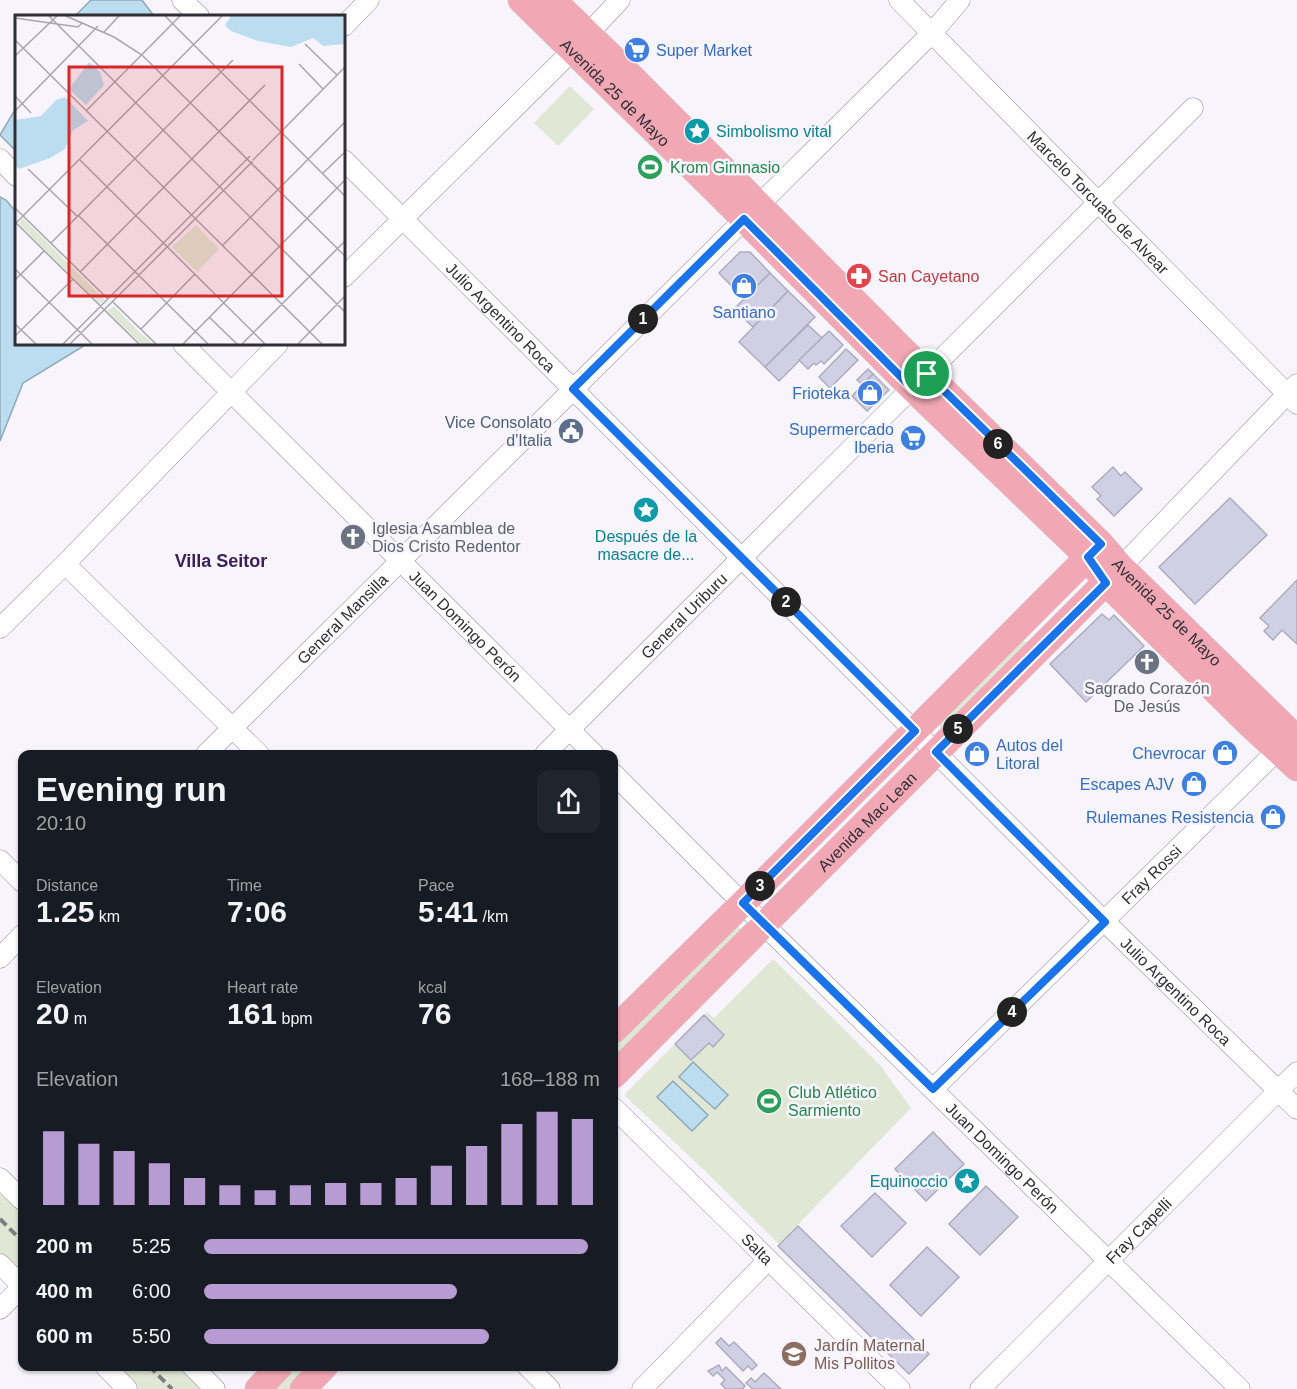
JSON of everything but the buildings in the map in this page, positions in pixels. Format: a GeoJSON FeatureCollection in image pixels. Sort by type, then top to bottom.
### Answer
{"type":"FeatureCollection","features":[{"type":"Feature","properties":{"kind":"main road","name":"Avenida 25 de Mayo"},"geometry":{"type":"LineString","coordinates":[[521,0],[580,42],[920,382],[1094,550],[1113,575],[1249,724],[1291,739],[1297,768]]}},
{"type":"Feature","properties":{"kind":"main road","name":"Avenida 25 de Mayo"},"geometry":{"type":"LineString","coordinates":[[553,0],[580,42]]}},
{"type":"Feature","properties":{"kind":"main road","name":"Avenida Mac Lean"},"geometry":{"type":"LineString","coordinates":[[618,1026],[1094,550]]}},
{"type":"Feature","properties":{"kind":"main road","name":"Avenida Mac Lean"},"geometry":{"type":"LineString","coordinates":[[618,1071],[1113,575]]}},
{"type":"Feature","properties":{"kind":"main road"},"geometry":{"type":"LineString","coordinates":[[1051,594],[1073,615]]}},
{"type":"Feature","properties":{"kind":"main road"},"geometry":{"type":"LineString","coordinates":[[1019,626],[1041,647]]}},
{"type":"Feature","properties":{"kind":"main road"},"geometry":{"type":"LineString","coordinates":[[258,1389],[275,1371]]}},
{"type":"Feature","properties":{"kind":"main road"},"geometry":{"type":"LineString","coordinates":[[303,1389],[320,1371]]}},
{"type":"Feature","properties":{"kind":"street"},"geometry":{"type":"LineString","coordinates":[[182,0],[198,15]]}},
{"type":"Feature","properties":{"kind":"street"},"geometry":{"type":"LineString","coordinates":[[345,25],[369,0]]}},
{"type":"Feature","properties":{"kind":"street"},"geometry":{"type":"LineString","coordinates":[[345,276],[620,0]]}},
{"type":"Feature","properties":{"kind":"street","name":"Marcelo Torcuato de Alvear"},"geometry":{"type":"LineString","coordinates":[[899,0],[1294,394]]}},
{"type":"Feature","properties":{"kind":"street","name":"General Mansilla"},"geometry":{"type":"LineString","coordinates":[[211,750],[932,33],[960,0]]}},
{"type":"Feature","properties":{"kind":"street","name":"General Uriburu"},"geometry":{"type":"LineString","coordinates":[[549,750],[1193,108]]}},
{"type":"Feature","properties":{"kind":"street"},"geometry":{"type":"LineString","coordinates":[[0,159],[15,175]]}},
{"type":"Feature","properties":{"kind":"street","name":"Julio Argentino Roca"},"geometry":{"type":"LineString","coordinates":[[345,161],[1105,922],[1297,1109]]}},
{"type":"Feature","properties":{"kind":"street","name":"Juan Domingo Perón"},"geometry":{"type":"LineString","coordinates":[[184,345],[590,750]]}},
{"type":"Feature","properties":{"kind":"street"},"geometry":{"type":"LineString","coordinates":[[0,628],[277,345]]}},
{"type":"Feature","properties":{"kind":"street"},"geometry":{"type":"LineString","coordinates":[[1113,575],[1294,394]]}},
{"type":"Feature","properties":{"kind":"street"},"geometry":{"type":"LineString","coordinates":[[65,564],[255,750]]}},
{"type":"Feature","properties":{"kind":"street","name":"Fray Rossi"},"geometry":{"type":"LineString","coordinates":[[933,1089],[1291,739]]}},
{"type":"Feature","properties":{"kind":"street","name":"Juan Domingo Perón"},"geometry":{"type":"LineString","coordinates":[[618,778],[764,925],[1240,1389]]}},
{"type":"Feature","properties":{"kind":"street"},"geometry":{"type":"LineString","coordinates":[[0,860],[18,878]]}},
{"type":"Feature","properties":{"kind":"street"},"geometry":{"type":"LineString","coordinates":[[0,958],[18,939]]}},
{"type":"Feature","properties":{"kind":"street","name":"Fray Capelli"},"geometry":{"type":"LineString","coordinates":[[980,1389],[1297,1072]]}},
{"type":"Feature","properties":{"kind":"street","name":"Salta"},"geometry":{"type":"LineString","coordinates":[[618,1112],[900,1389]]}},
{"type":"Feature","properties":{"kind":"street"},"geometry":{"type":"LineString","coordinates":[[0,1178],[18,1196]]}},
{"type":"Feature","properties":{"kind":"street"},"geometry":{"type":"LineString","coordinates":[[642,1389],[768,1260]]}},
{"type":"Feature","properties":{"kind":"street"},"geometry":{"type":"LineString","coordinates":[[0,1264],[18,1282]]}},
{"type":"Feature","properties":{"kind":"street"},"geometry":{"type":"LineString","coordinates":[[0,1310],[18,1290]]}},
{"type":"Feature","properties":{"kind":"street"},"geometry":{"type":"LineString","coordinates":[[110,1371],[127,1389]]}},
{"type":"Feature","properties":{"kind":"street"},"geometry":{"type":"LineString","coordinates":[[197,1371],[215,1389]]}},
{"type":"Feature","properties":{"kind":"street"},"geometry":{"type":"LineString","coordinates":[[532,1371],[550,1389]]}},
{"type":"Feature","properties":{"kind":"green space"},"geometry":{"type":"Polygon","coordinates":[[[570,86],[594,109],[558,146],[534,123],[570,86]]]}},
{"type":"Feature","properties":{"kind":"green space"},"geometry":{"type":"Polygon","coordinates":[[[1020,637],[1028,644],[943,730],[936,722],[1020,637]]]}},
{"type":"Feature","properties":{"kind":"green space"},"geometry":{"type":"Polygon","coordinates":[[[733,921],[745,933],[618,1062],[618,1038],[733,921]]]}},
{"type":"Feature","properties":{"kind":"green space","name":"Club Atlético Sarmiento"},"geometry":{"type":"Polygon","coordinates":[[[773,959],[880,1065],[911,1108],[779,1244],[624,1095],[707,1012],[714,1018],[773,959]]]}},
{"type":"Feature","properties":{"kind":"green space"},"geometry":{"type":"Polygon","coordinates":[[[0,1191],[18,1210],[18,1272],[0,1253],[0,1191]]]}},
{"type":"Feature","properties":{"kind":"green space"},"geometry":{"type":"Polygon","coordinates":[[[117,1371],[183,1371],[202,1389],[135,1389],[117,1371]]]}},
{"type":"Feature","properties":{"kind":"green space"},"geometry":{"type":"Polygon","coordinates":[[[288,1371],[310,1371],[293,1389],[270,1389],[288,1371]]]}},
{"type":"Feature","properties":{"kind":"water"},"geometry":{"type":"Polygon","coordinates":[[[91,0],[142,0],[153,15],[76,15],[91,0]]]}},
{"type":"Feature","properties":{"kind":"water"},"geometry":{"type":"Polygon","coordinates":[[[15,110],[15,150],[0,135],[15,110]]]}},
{"type":"Feature","properties":{"kind":"water"},"geometry":{"type":"Polygon","coordinates":[[[0,197],[6,200],[15,211],[15,345],[85,345],[23,383],[0,441],[0,197]]]}},
{"type":"Feature","properties":{"kind":"water"},"geometry":{"type":"Polygon","coordinates":[[[693,1062],[728,1095],[715,1109],[679,1077],[693,1062]]]}},
{"type":"Feature","properties":{"kind":"water"},"geometry":{"type":"Polygon","coordinates":[[[673,1081],[708,1115],[692,1131],[657,1097],[673,1081]]]}},
{"type":"Feature","properties":{"kind":"railway"},"geometry":{"type":"LineString","coordinates":[[0,1219],[18,1237]]}},
{"type":"Feature","properties":{"kind":"railway"},"geometry":{"type":"LineString","coordinates":[[154,1371],[172,1389]]}},
{"type":"Feature","properties":{"kind":"place","name":"Super Market"},"geometry":{"type":"Point","coordinates":[637,50]}},
{"type":"Feature","properties":{"kind":"place","name":"Simbolismo vital"},"geometry":{"type":"Point","coordinates":[697,131]}},
{"type":"Feature","properties":{"kind":"place","name":"Krom Gimnasio"},"geometry":{"type":"Point","coordinates":[650,167]}},
{"type":"Feature","properties":{"kind":"place","name":"San Cayetano"},"geometry":{"type":"Point","coordinates":[859,276]}},
{"type":"Feature","properties":{"kind":"place","name":"Santiano"},"geometry":{"type":"Point","coordinates":[744,286]}},
{"type":"Feature","properties":{"kind":"place","name":"Frioteka"},"geometry":{"type":"Point","coordinates":[870,393]}},
{"type":"Feature","properties":{"kind":"place","name":"Vice Consolato d'Italia"},"geometry":{"type":"Point","coordinates":[571,431]}},
{"type":"Feature","properties":{"kind":"place","name":"Supermercado Iberia"},"geometry":{"type":"Point","coordinates":[913,438]}},
{"type":"Feature","properties":{"kind":"place","name":"Después de la masacre de..."},"geometry":{"type":"Point","coordinates":[646,510]}},
{"type":"Feature","properties":{"kind":"place","name":"Iglesia Asamblea de Dios Cristo Redentor"},"geometry":{"type":"Point","coordinates":[353,537]}},
{"type":"Feature","properties":{"kind":"place","name":"Sagrado Corazón De Jesús"},"geometry":{"type":"Point","coordinates":[1147,662]}},
{"type":"Feature","properties":{"kind":"place","name":"Chevrocar"},"geometry":{"type":"Point","coordinates":[1225,753]}},
{"type":"Feature","properties":{"kind":"place","name":"Autos del Litoral"},"geometry":{"type":"Point","coordinates":[977,754]}},
{"type":"Feature","properties":{"kind":"place","name":"Escapes AJV"},"geometry":{"type":"Point","coordinates":[1194,784]}},
{"type":"Feature","properties":{"kind":"place","name":"Rulemanes Resistencia"},"geometry":{"type":"Point","coordinates":[1273,817]}},
{"type":"Feature","properties":{"kind":"place","name":"Club Atlético Sarmiento"},"geometry":{"type":"Point","coordinates":[769,1101]}},
{"type":"Feature","properties":{"kind":"place","name":"Equinoccio"},"geometry":{"type":"Point","coordinates":[967,1181]}},
{"type":"Feature","properties":{"kind":"place","name":"Jardín Maternal Mis Pollitos"},"geometry":{"type":"Point","coordinates":[794,1354]}},
{"type":"Feature","properties":{"kind":"district","name":"Villa Seitor"},"geometry":{"type":"Point","coordinates":[221,561]}},
{"type":"Feature","properties":{"kind":"route"},"geometry":{"type":"LineString","coordinates":[[744,219],[913,389],[927,374],[1101,544],[1088,557],[1106,583],[936,752],[1105,922],[933,1089],[743,903],[915,731],[573,389],[744,219]]}}]}
